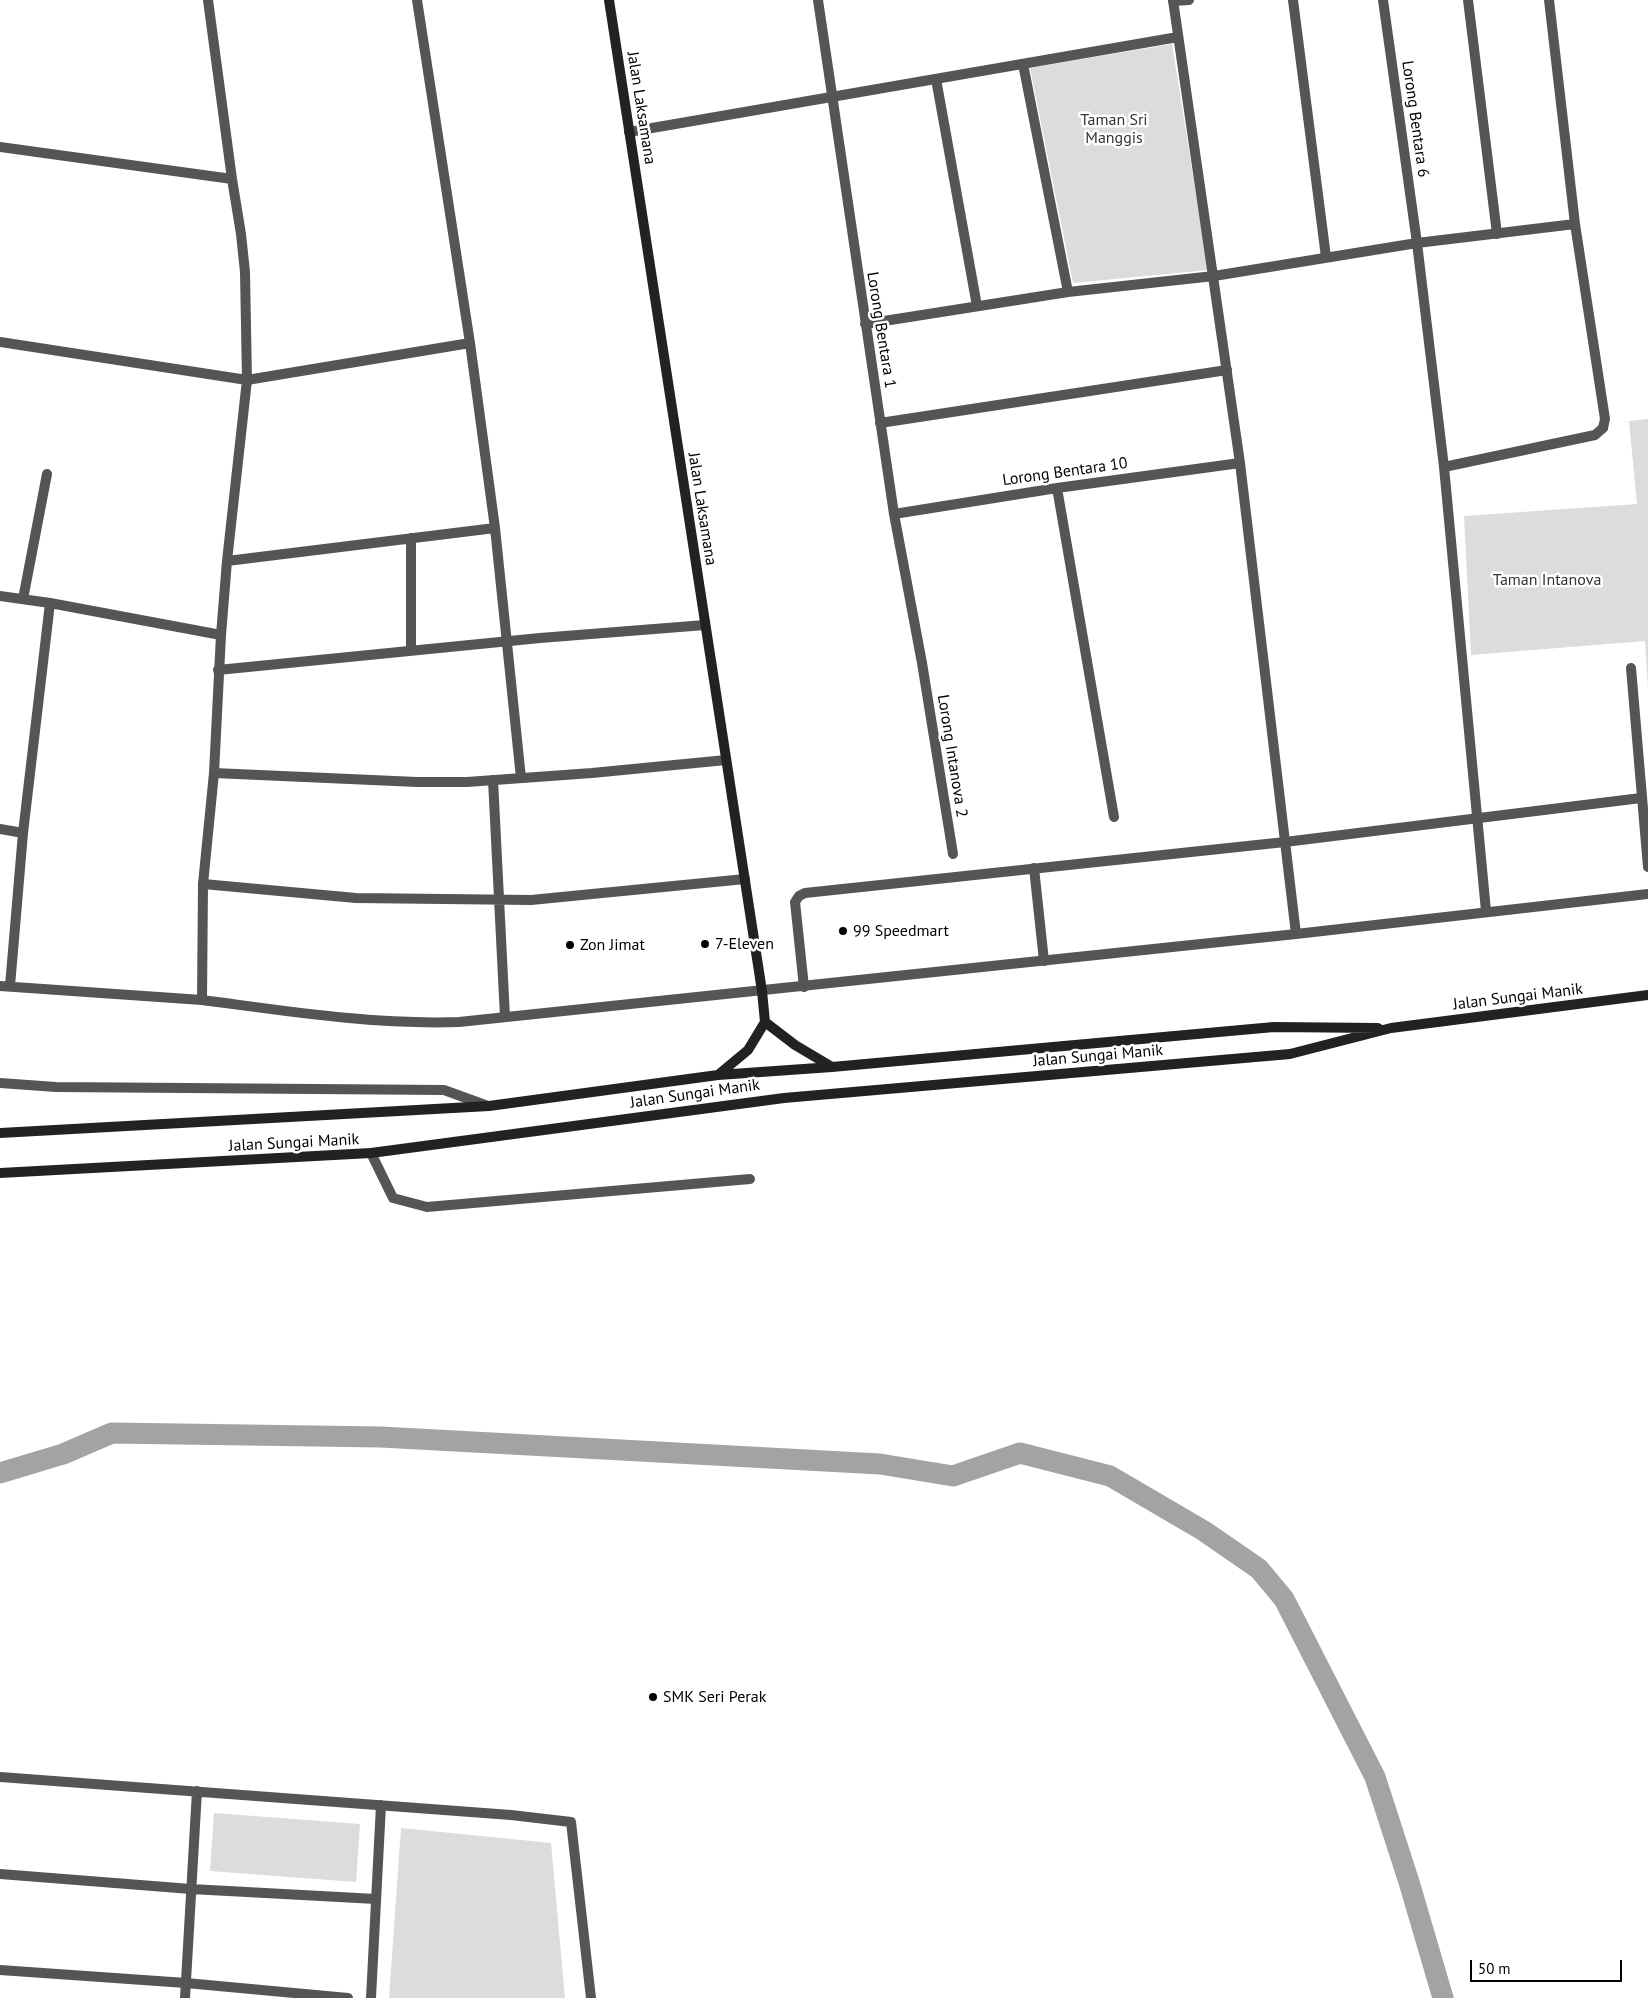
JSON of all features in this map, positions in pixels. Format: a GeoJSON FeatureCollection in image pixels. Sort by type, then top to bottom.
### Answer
{"type":"FeatureCollection","features":[{"type":"Feature","properties":{"kind":"main road","name":"Jalan Laksamana"},"geometry":{"type":"LineString","coordinates":[[609,0],[745,879],[765,1022]]}},
{"type":"Feature","properties":{"kind":"main road","name":"Jalan Sungai Manik"},"geometry":{"type":"LineString","coordinates":[[0,1173],[371,1153],[784,1098],[1290,1054],[1391,1028],[1648,995]]}},
{"type":"Feature","properties":{"kind":"main road"},"geometry":{"type":"LineString","coordinates":[[718,1075],[748,1050],[765,1022],[795,1044],[832,1067]]}},
{"type":"Feature","properties":{"kind":"main road","name":"Jalan Sungai Manik"},"geometry":{"type":"LineString","coordinates":[[0,1133],[489,1106],[718,1075],[832,1067],[1274,1027],[1391,1028]]}},
{"type":"Feature","properties":{"kind":"street"},"geometry":{"type":"LineString","coordinates":[[202,1000],[203,884],[214,773],[218,670],[227,561],[247,380],[245,272],[208,0]]}},
{"type":"Feature","properties":{"kind":"street"},"geometry":{"type":"LineString","coordinates":[[417,0],[470,343],[495,528],[521,778]]}},
{"type":"Feature","properties":{"kind":"street","name":"Lorong Bentara 1"},"geometry":{"type":"LineString","coordinates":[[818,0],[894,514],[922,663]]}},
{"type":"Feature","properties":{"kind":"street"},"geometry":{"type":"LineString","coordinates":[[1189,0],[1173,0],[1240,463],[1296,934]]}},
{"type":"Feature","properties":{"kind":"street"},"geometry":{"type":"LineString","coordinates":[[1293,0],[1326,257]]}},
{"type":"Feature","properties":{"kind":"street","name":"Lorong Bentara 6"},"geometry":{"type":"LineString","coordinates":[[1383,0],[1417,243],[1444,467],[1486,912]]}},
{"type":"Feature","properties":{"kind":"street"},"geometry":{"type":"LineString","coordinates":[[1468,0],[1497,234]]}},
{"type":"Feature","properties":{"kind":"street"},"geometry":{"type":"LineString","coordinates":[[1444,467],[1595,435],[1603,428],[1605,419],[1575,224],[1550,0]]}},
{"type":"Feature","properties":{"kind":"street"},"geometry":{"type":"LineString","coordinates":[[629,132],[1178,37]]}},
{"type":"Feature","properties":{"kind":"street"},"geometry":{"type":"LineString","coordinates":[[1023,64],[1068,292]]}},
{"type":"Feature","properties":{"kind":"street"},"geometry":{"type":"LineString","coordinates":[[936,79],[977,306]]}},
{"type":"Feature","properties":{"kind":"street"},"geometry":{"type":"LineString","coordinates":[[0,147],[232,179]]}},
{"type":"Feature","properties":{"kind":"street"},"geometry":{"type":"LineString","coordinates":[[865,324],[1068,292],[1214,276],[1417,243],[1575,224]]}},
{"type":"Feature","properties":{"kind":"street"},"geometry":{"type":"LineString","coordinates":[[0,342],[247,380],[470,343]]}},
{"type":"Feature","properties":{"kind":"street"},"geometry":{"type":"LineString","coordinates":[[880,423],[1227,370]]}},
{"type":"Feature","properties":{"kind":"street","name":"Lorong Bentara 10"},"geometry":{"type":"LineString","coordinates":[[894,514],[1057,488],[1240,463]]}},
{"type":"Feature","properties":{"kind":"street"},"geometry":{"type":"LineString","coordinates":[[23,599],[47,474]]}},
{"type":"Feature","properties":{"kind":"street"},"geometry":{"type":"LineString","coordinates":[[1057,488],[1114,817]]}},
{"type":"Feature","properties":{"kind":"street"},"geometry":{"type":"LineString","coordinates":[[227,561],[495,528]]}},
{"type":"Feature","properties":{"kind":"street"},"geometry":{"type":"LineString","coordinates":[[410,538],[411,650]]}},
{"type":"Feature","properties":{"kind":"street"},"geometry":{"type":"LineString","coordinates":[[0,596],[50,603],[221,635]]}},
{"type":"Feature","properties":{"kind":"street"},"geometry":{"type":"LineString","coordinates":[[50,603],[5,986],[202,1000],[342,1018],[416,1024],[459,1022],[804,987],[1648,894]]}},
{"type":"Feature","properties":{"kind":"street"},"geometry":{"type":"LineString","coordinates":[[218,670],[507,641],[705,626]]}},
{"type":"Feature","properties":{"kind":"street","name":"Lorong Intanova 2"},"geometry":{"type":"LineString","coordinates":[[922,663],[953,854]]}},
{"type":"Feature","properties":{"kind":"street"},"geometry":{"type":"LineString","coordinates":[[1631,668],[1645,798],[1648,867]]}},
{"type":"Feature","properties":{"kind":"street"},"geometry":{"type":"LineString","coordinates":[[214,773],[416,782],[493,780],[592,773],[726,760]]}},
{"type":"Feature","properties":{"kind":"street"},"geometry":{"type":"LineString","coordinates":[[493,780],[505,1017]]}},
{"type":"Feature","properties":{"kind":"street"},"geometry":{"type":"LineString","coordinates":[[804,987],[795,902],[799,896],[805,893],[1285,842],[1645,798]]}},
{"type":"Feature","properties":{"kind":"street"},"geometry":{"type":"LineString","coordinates":[[0,829],[23,833]]}},
{"type":"Feature","properties":{"kind":"street"},"geometry":{"type":"LineString","coordinates":[[1034,868],[1044,961]]}},
{"type":"Feature","properties":{"kind":"street"},"geometry":{"type":"LineString","coordinates":[[203,884],[356,898],[499,901],[531,900],[745,879]]}},
{"type":"Feature","properties":{"kind":"street"},"geometry":{"type":"LineString","coordinates":[[0,1083],[56,1087],[444,1090],[489,1106]]}},
{"type":"Feature","properties":{"kind":"street"},"geometry":{"type":"LineString","coordinates":[[371,1153],[393,1198],[427,1207],[750,1179]]}},
{"type":"Feature","properties":{"kind":"street"},"geometry":{"type":"LineString","coordinates":[[0,1777],[511,1815],[571,1822],[591,1998]]}},
{"type":"Feature","properties":{"kind":"street"},"geometry":{"type":"LineString","coordinates":[[185,1998],[197,1791]]}},
{"type":"Feature","properties":{"kind":"street"},"geometry":{"type":"LineString","coordinates":[[371,1998],[381,1805]]}},
{"type":"Feature","properties":{"kind":"street"},"geometry":{"type":"LineString","coordinates":[[0,1874],[191,1889],[376,1899]]}},
{"type":"Feature","properties":{"kind":"street"},"geometry":{"type":"LineString","coordinates":[[0,1970],[186,1983],[348,1998]]}},
{"type":"Feature","properties":{"kind":"green space","name":"Taman Sri Manggis"},"geometry":{"type":"Polygon","coordinates":[[[1172,44],[1208,270],[1073,283],[1030,68],[1172,44]]]}},
{"type":"Feature","properties":{"kind":"green space","name":"Taman Intanova"},"geometry":{"type":"Polygon","coordinates":[[[1648,419],[1648,690],[1645,641],[1471,655],[1464,516],[1637,504],[1629,421],[1648,419]]]}},
{"type":"Feature","properties":{"kind":"green space"},"geometry":{"type":"Polygon","coordinates":[[[214,1813],[360,1824],[356,1882],[210,1871],[214,1813]]]}},
{"type":"Feature","properties":{"kind":"green space"},"geometry":{"type":"Polygon","coordinates":[[[401,1828],[551,1843],[565,1998],[389,1998],[401,1828]]]}},
{"type":"Feature","properties":{"kind":"waterway"},"geometry":{"type":"LineString","coordinates":[[0,1473],[63,1454],[112,1433],[381,1437],[880,1464],[953,1476],[1020,1453],[1110,1476],[1204,1531],[1259,1569],[1284,1599],[1375,1777],[1409,1882],[1443,1998]]}},
{"type":"Feature","properties":{"kind":"place","name":"99 Speedmart"},"geometry":{"type":"Point","coordinates":[843,931]}},
{"type":"Feature","properties":{"kind":"place","name":"7-Eleven"},"geometry":{"type":"Point","coordinates":[705,944]}},
{"type":"Feature","properties":{"kind":"place","name":"Zon Jimat"},"geometry":{"type":"Point","coordinates":[570,945]}},
{"type":"Feature","properties":{"kind":"place","name":"SMK Seri Perak"},"geometry":{"type":"Point","coordinates":[653,1697]}}]}
